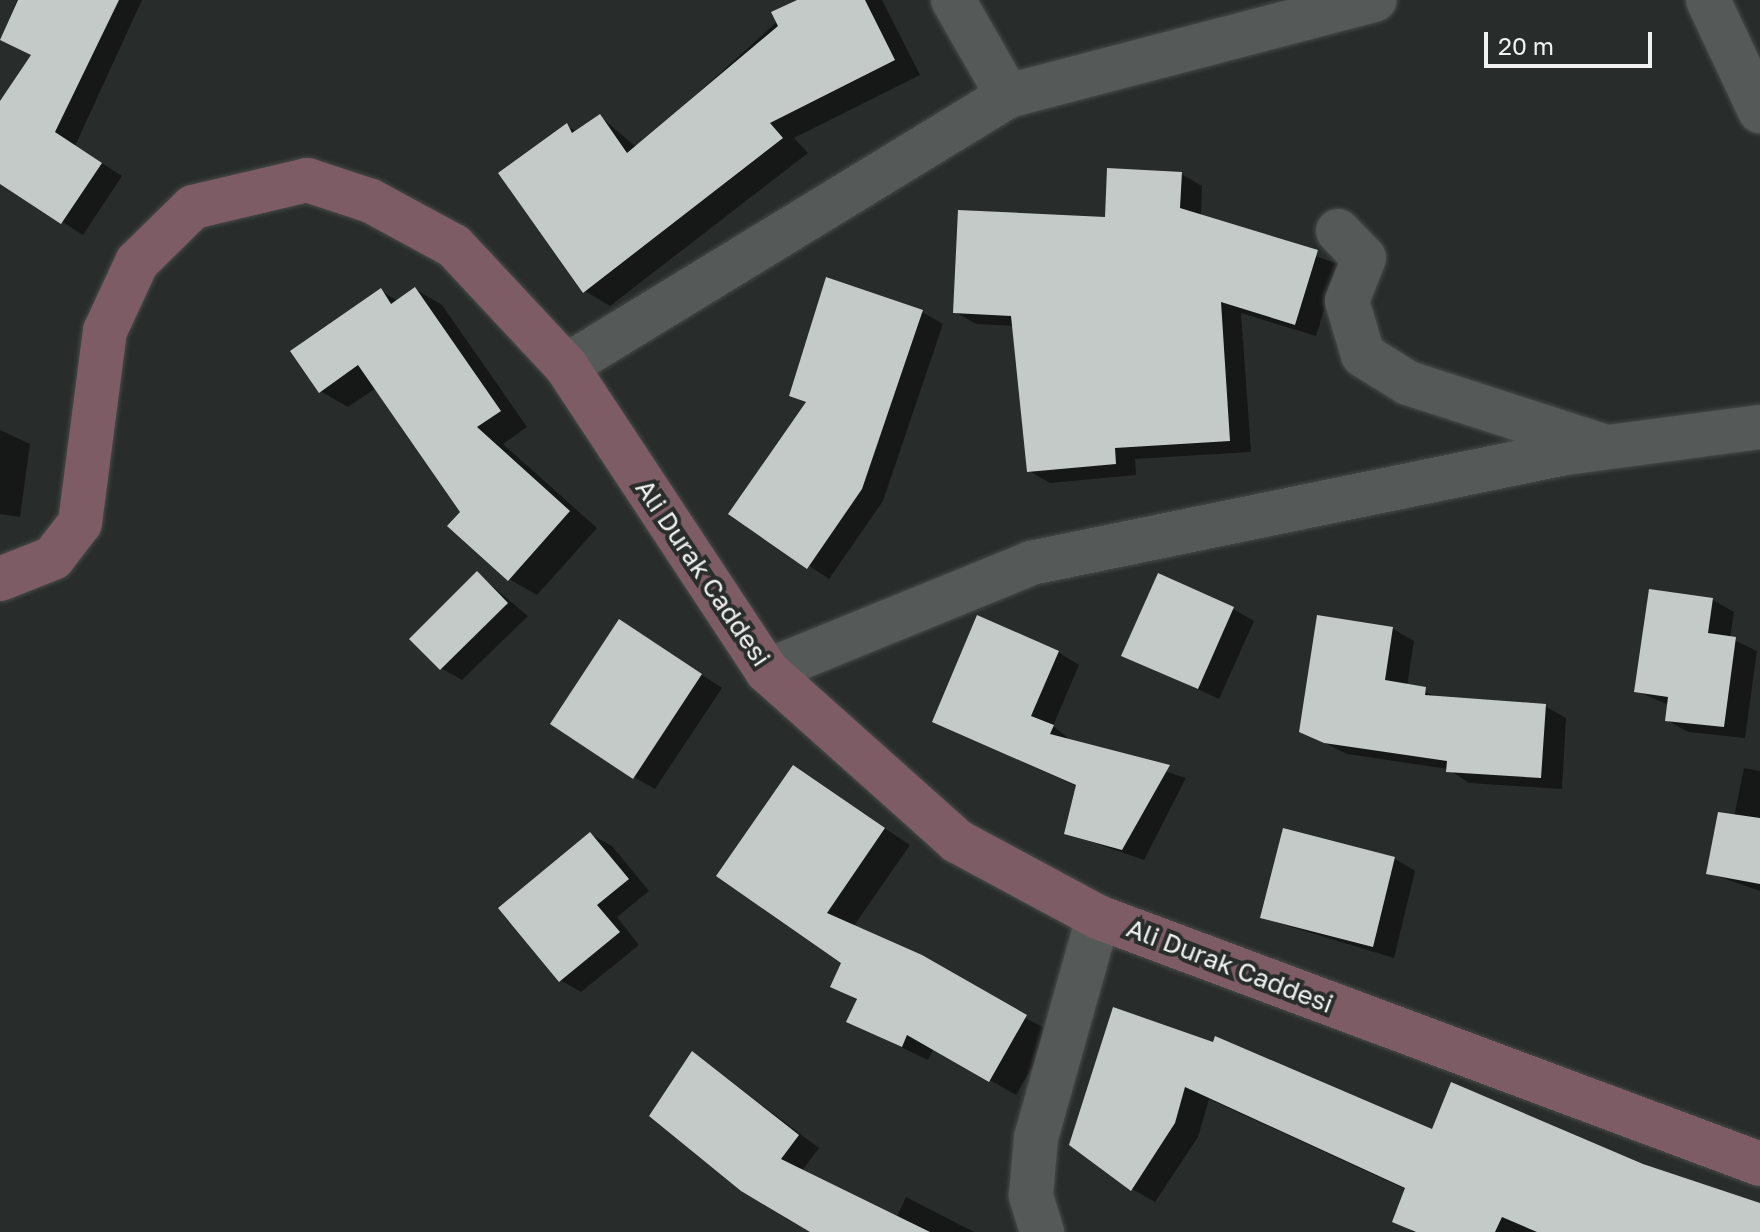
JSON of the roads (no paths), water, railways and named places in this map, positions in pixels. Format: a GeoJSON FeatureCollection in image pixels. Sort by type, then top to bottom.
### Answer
{"type":"FeatureCollection","features":[{"type":"Feature","properties":{"kind":"main road","name":"Ali Durak Caddesi"},"geometry":{"type":"LineString","coordinates":[[0,579],[53,558],[80,523],[105,331],[137,262],[193,207],[307,180],[371,201],[454,246],[566,366],[767,671],[957,841],[1098,917],[1760,1164]]}},
{"type":"Feature","properties":{"kind":"street"},"geometry":{"type":"LineString","coordinates":[[953,0],[1008,96]]}},
{"type":"Feature","properties":{"kind":"street"},"geometry":{"type":"LineString","coordinates":[[566,366],[1008,96],[1375,0]]}},
{"type":"Feature","properties":{"kind":"street"},"geometry":{"type":"LineString","coordinates":[[1708,0],[1760,111]]}},
{"type":"Feature","properties":{"kind":"street"},"geometry":{"type":"LineString","coordinates":[[1338,231],[1364,258],[1347,301],[1363,355],[1408,383],[1610,447]]}},
{"type":"Feature","properties":{"kind":"street"},"geometry":{"type":"LineString","coordinates":[[767,671],[1031,563],[1610,447],[1760,427]]}},
{"type":"Feature","properties":{"kind":"street"},"geometry":{"type":"LineString","coordinates":[[1042,1232],[1031,1195],[1036,1138],[1098,917]]}}]}
